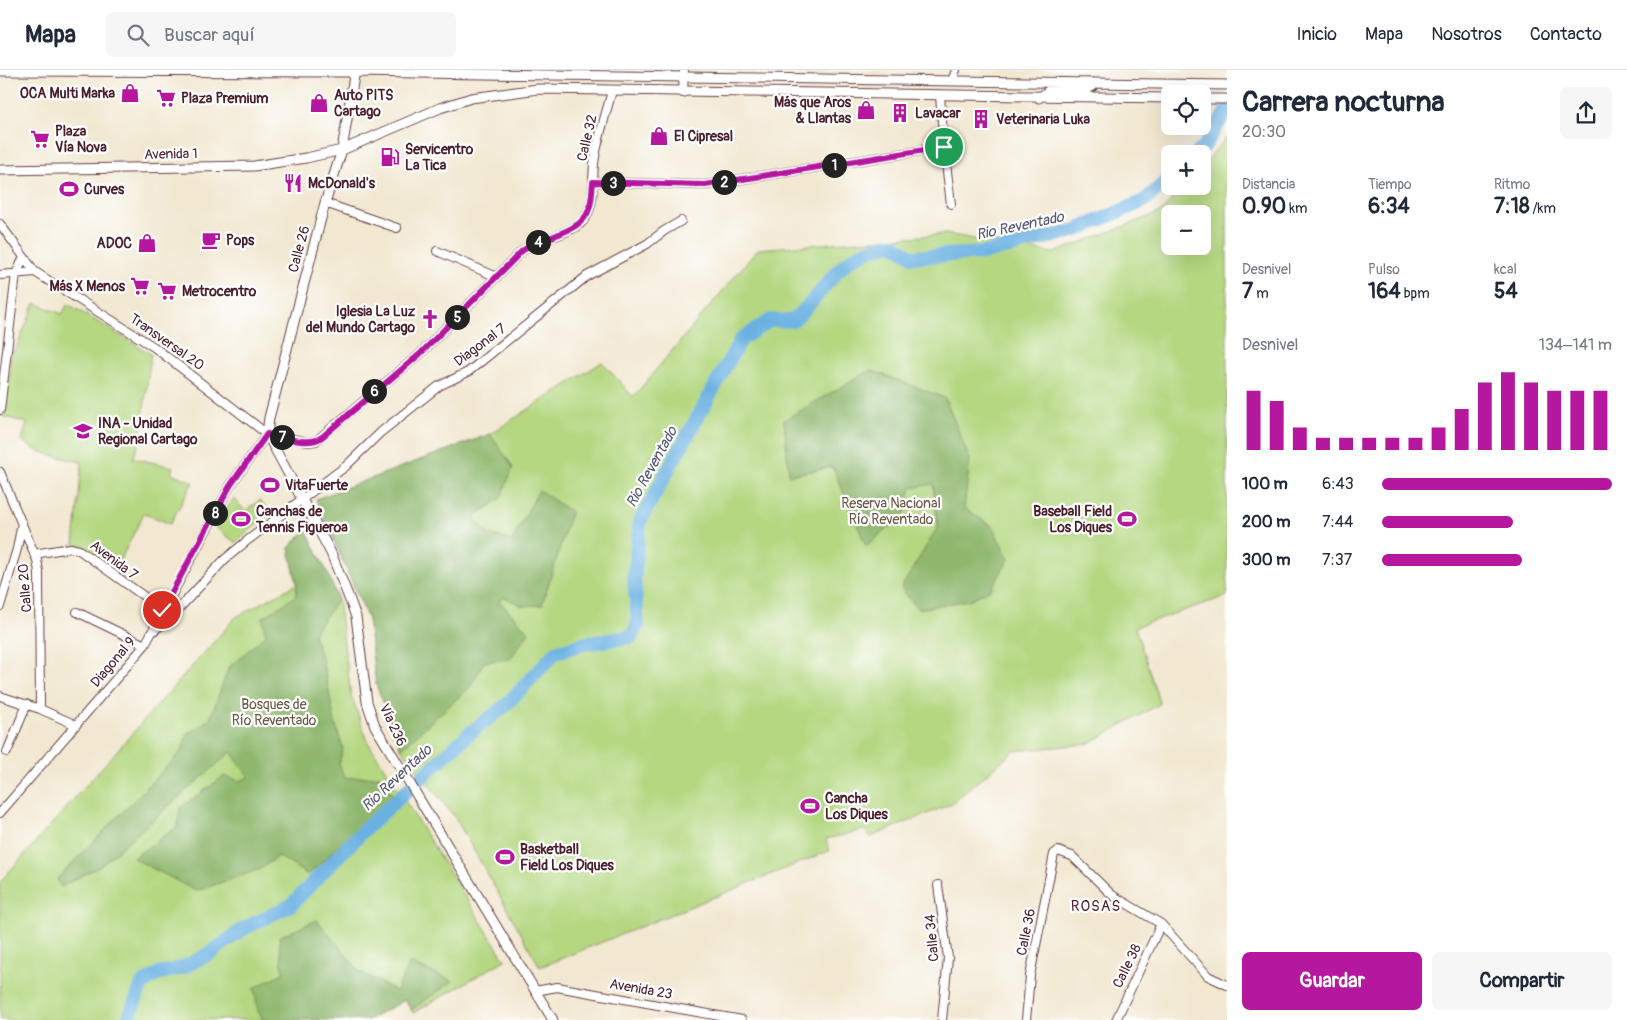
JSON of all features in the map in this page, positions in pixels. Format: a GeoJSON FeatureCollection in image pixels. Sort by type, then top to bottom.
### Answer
{"type":"FeatureCollection","features":[{"type":"Feature","properties":{"kind":"main road"},"geometry":{"type":"LineString","coordinates":[[0,71],[683,73],[698,77],[1225,85]]}},
{"type":"Feature","properties":{"kind":"main road","name":"Calle 26"},"geometry":{"type":"LineString","coordinates":[[267,434],[269,418],[325,203],[342,150],[355,71]]}},
{"type":"Feature","properties":{"kind":"main road"},"geometry":{"type":"LineString","coordinates":[[340,72],[347,82],[351,95]]}},
{"type":"Feature","properties":{"kind":"main road"},"geometry":{"type":"LineString","coordinates":[[697,93],[695,84],[698,77]]}},
{"type":"Feature","properties":{"kind":"main road"},"geometry":{"type":"LineString","coordinates":[[1039,98],[1048,90],[1087,89],[1093,86],[1094,83]]}},
{"type":"Feature","properties":{"kind":"main road","name":"Avenida 1"},"geometry":{"type":"LineString","coordinates":[[0,170],[254,166],[342,150],[440,108],[471,98],[538,89],[1039,98],[1161,98]]}},
{"type":"Feature","properties":{"kind":"main road"},"geometry":{"type":"LineString","coordinates":[[1211,98],[1225,99]]}},
{"type":"Feature","properties":{"kind":"main road","name":"Transversal 20"},"geometry":{"type":"LineString","coordinates":[[267,434],[301,500]]}},
{"type":"Feature","properties":{"kind":"main road","name":"Vía 236"},"geometry":{"type":"LineString","coordinates":[[301,500],[331,553],[356,617],[367,702],[375,726],[402,774],[553,1020]]}},
{"type":"Feature","properties":{"kind":"street"},"geometry":{"type":"LineString","coordinates":[[952,81],[956,70]]}},
{"type":"Feature","properties":{"kind":"street"},"geometry":{"type":"LineString","coordinates":[[683,73],[683,92]]}},
{"type":"Feature","properties":{"kind":"street","name":"Calle 32"},"geometry":{"type":"LineString","coordinates":[[496,277],[529,246],[578,226],[584,220],[589,210],[595,156],[612,90]]}},
{"type":"Feature","properties":{"kind":"street"},"geometry":{"type":"LineString","coordinates":[[940,96],[951,204]]}},
{"type":"Feature","properties":{"kind":"street"},"geometry":{"type":"LineString","coordinates":[[593,182],[705,185],[944,147]]}},
{"type":"Feature","properties":{"kind":"street"},"geometry":{"type":"LineString","coordinates":[[325,203],[396,228]]}},
{"type":"Feature","properties":{"kind":"street","name":"Diagonal 7"},"geometry":{"type":"LineString","coordinates":[[152,633],[172,616],[224,560],[272,519],[346,466],[381,432],[439,386],[468,372],[588,276],[647,244],[681,221]]}},
{"type":"Feature","properties":{"kind":"street","name":"Transversal 20"},"geometry":{"type":"LineString","coordinates":[[0,224],[35,272],[154,346],[267,434]]}},
{"type":"Feature","properties":{"kind":"street"},"geometry":{"type":"LineString","coordinates":[[267,434],[308,442],[316,441],[420,354],[496,277],[437,251]]}},
{"type":"Feature","properties":{"kind":"street"},"geometry":{"type":"LineString","coordinates":[[0,410],[16,274],[24,257]]}},
{"type":"Feature","properties":{"kind":"street"},"geometry":{"type":"LineString","coordinates":[[0,275],[35,272]]}},
{"type":"Feature","properties":{"kind":"street","name":"Diagonal 9"},"geometry":{"type":"LineString","coordinates":[[0,812],[145,644],[230,486],[267,434]]}},
{"type":"Feature","properties":{"kind":"street","name":"Calle 20"},"geometry":{"type":"LineString","coordinates":[[0,472],[34,554],[40,584],[40,709]]}},
{"type":"Feature","properties":{"kind":"street"},"geometry":{"type":"LineString","coordinates":[[0,606],[17,550],[22,522]]}},
{"type":"Feature","properties":{"kind":"street","name":"Avenida 7"},"geometry":{"type":"LineString","coordinates":[[34,554],[70,548],[79,550],[172,616]]}},
{"type":"Feature","properties":{"kind":"street"},"geometry":{"type":"LineString","coordinates":[[77,612],[145,644]]}},
{"type":"Feature","properties":{"kind":"street"},"geometry":{"type":"LineString","coordinates":[[0,696],[40,709],[76,726]]}},
{"type":"Feature","properties":{"kind":"street"},"geometry":{"type":"LineString","coordinates":[[8,752],[27,704]]}},
{"type":"Feature","properties":{"kind":"street","name":"Calle 36"},"geometry":{"type":"LineString","coordinates":[[1026,1020],[1030,976],[1054,854],[1058,851],[1072,856],[1112,895],[1161,924]]}},
{"type":"Feature","properties":{"kind":"street","name":"Calle 34"},"geometry":{"type":"LineString","coordinates":[[938,884],[948,958],[942,1020]]}},
{"type":"Feature","properties":{"kind":"street"},"geometry":{"type":"LineString","coordinates":[[1161,924],[1208,976],[1227,985]]}},
{"type":"Feature","properties":{"kind":"street","name":"Calle 38"},"geometry":{"type":"LineString","coordinates":[[1116,1020],[1161,924]]}},
{"type":"Feature","properties":{"kind":"street","name":"Avenida 23"},"geometry":{"type":"LineString","coordinates":[[535,991],[557,987],[742,1020]]}},
{"type":"Feature","properties":{"kind":"green space","name":"Reserva Nacional Río Reventado"},"geometry":{"type":"Polygon","coordinates":[[[1227,137],[1227,596],[1135,627],[1160,704],[1088,744],[1014,751],[951,804],[871,837],[864,830],[826,839],[829,851],[540,967],[456,819],[401,749],[376,684],[368,619],[316,499],[490,434],[602,362],[633,397],[758,249],[946,234],[1054,253],[1161,212],[1161,255],[1211,255],[1211,205],[1167,205],[1176,195],[1211,195],[1211,156],[1227,137]]]}},
{"type":"Feature","properties":{"kind":"green space","name":"INA - Unidad Regional Cartago"},"geometry":{"type":"Polygon","coordinates":[[[35,303],[62,314],[68,304],[151,354],[140,441],[133,458],[173,467],[171,473],[193,482],[170,524],[144,513],[115,571],[85,547],[74,544],[82,462],[50,455],[34,449],[22,440],[27,423],[2,416],[10,376],[10,351],[15,351],[35,303]]]}},
{"type":"Feature","properties":{"kind":"green space"},"geometry":{"type":"Polygon","coordinates":[[[871,370],[945,398],[970,460],[964,508],[992,526],[1009,559],[991,589],[969,600],[918,609],[901,588],[938,527],[933,484],[911,488],[904,515],[866,546],[833,467],[789,475],[784,420],[871,370]]]}},
{"type":"Feature","properties":{"kind":"green space"},"geometry":{"type":"Polygon","coordinates":[[[490,434],[513,467],[501,498],[474,517],[486,533],[512,541],[539,490],[571,512],[542,605],[523,606],[504,597],[499,601],[529,632],[510,659],[484,662],[471,686],[401,749],[376,684],[368,619],[316,499],[490,434]]]}},
{"type":"Feature","properties":{"kind":"green space","name":"Canchas de Tennis Figueroa"},"geometry":{"type":"Polygon","coordinates":[[[234,498],[245,511],[260,500],[270,512],[236,543],[215,527],[234,498]]]}},
{"type":"Feature","properties":{"kind":"green space"},"geometry":{"type":"Polygon","coordinates":[[[306,530],[338,599],[351,695],[368,742],[505,960],[413,1013],[405,1000],[368,1020],[0,1020],[0,882],[236,617],[297,584],[289,548],[306,530]]]}},
{"type":"Feature","properties":{"kind":"green space","name":"Bosques de Río Reventado"},"geometry":{"type":"Polygon","coordinates":[[[306,530],[338,599],[313,634],[323,662],[335,723],[343,748],[339,763],[344,778],[380,776],[393,795],[308,875],[278,856],[261,869],[196,891],[133,858],[177,827],[180,808],[224,776],[239,781],[249,777],[231,752],[100,866],[61,887],[57,879],[182,751],[187,734],[210,719],[229,667],[266,635],[262,618],[296,596],[297,584],[289,548],[306,530]]]}},
{"type":"Feature","properties":{"kind":"green space"},"geometry":{"type":"Polygon","coordinates":[[[317,920],[359,971],[396,991],[409,963],[453,981],[411,1010],[405,1000],[368,1020],[263,1020],[258,1011],[254,988],[283,973],[279,937],[317,920]]]}},
{"type":"Feature","properties":{"kind":"waterway","name":"Rio Reventado"},"geometry":{"type":"LineString","coordinates":[[1205,145],[1227,110]]}},
{"type":"Feature","properties":{"kind":"waterway","name":"Rio Reventado"},"geometry":{"type":"LineString","coordinates":[[128,1020],[142,984],[158,974],[184,967],[209,954],[243,929],[291,905],[363,831],[470,733],[505,706],[556,652],[583,644],[631,637],[638,625],[634,578],[640,521],[741,339],[771,320],[792,321],[846,264],[858,255],[873,249],[893,244],[912,257],[985,253],[1074,231],[1144,201],[1161,186]]}},
{"type":"Feature","properties":{"kind":"place","name":"OCA Multi Marka"},"geometry":{"type":"Point","coordinates":[130,93]}},
{"type":"Feature","properties":{"kind":"place","name":"Plaza Premium"},"geometry":{"type":"Point","coordinates":[166,98]}},
{"type":"Feature","properties":{"kind":"place","name":"Auto PITS Cartago"},"geometry":{"type":"Point","coordinates":[319,103]}},
{"type":"Feature","properties":{"kind":"place","name":"Más que Aros & Llantas"},"geometry":{"type":"Point","coordinates":[866,110]}},
{"type":"Feature","properties":{"kind":"place","name":"Lavacar"},"geometry":{"type":"Point","coordinates":[900,113]}},
{"type":"Feature","properties":{"kind":"place","name":"Veterinaria Luka"},"geometry":{"type":"Point","coordinates":[981,119]}},
{"type":"Feature","properties":{"kind":"place","name":"El Cipresal"},"geometry":{"type":"Point","coordinates":[659,136]}},
{"type":"Feature","properties":{"kind":"place","name":"Plaza Vía Nova"},"geometry":{"type":"Point","coordinates":[40,139]}},
{"type":"Feature","properties":{"kind":"place","name":"Servicentro La Tica"},"geometry":{"type":"Point","coordinates":[390,157]}},
{"type":"Feature","properties":{"kind":"place","name":"McDonald's"},"geometry":{"type":"Point","coordinates":[293,183]}},
{"type":"Feature","properties":{"kind":"place","name":"Curves"},"geometry":{"type":"Point","coordinates":[69,189]}},
{"type":"Feature","properties":{"kind":"place","name":"Pops"},"geometry":{"type":"Point","coordinates":[211,240]}},
{"type":"Feature","properties":{"kind":"place","name":"ADOC"},"geometry":{"type":"Point","coordinates":[147,243]}},
{"type":"Feature","properties":{"kind":"place","name":"Más X Menos"},"geometry":{"type":"Point","coordinates":[140,286]}},
{"type":"Feature","properties":{"kind":"place","name":"Metrocentro"},"geometry":{"type":"Point","coordinates":[167,291]}},
{"type":"Feature","properties":{"kind":"place","name":"Iglesia La Luz del Mundo Cartago"},"geometry":{"type":"Point","coordinates":[430,319]}},
{"type":"Feature","properties":{"kind":"place","name":"INA - Unidad Regional Cartago"},"geometry":{"type":"Point","coordinates":[83,431]}},
{"type":"Feature","properties":{"kind":"place","name":"VitaFuerte"},"geometry":{"type":"Point","coordinates":[270,485]}},
{"type":"Feature","properties":{"kind":"place","name":"Canchas de Tennis Figueroa"},"geometry":{"type":"Point","coordinates":[241,519]}},
{"type":"Feature","properties":{"kind":"place","name":"Baseball Field Los Diques"},"geometry":{"type":"Point","coordinates":[1127,519]}},
{"type":"Feature","properties":{"kind":"place","name":"Cancha Los Diques"},"geometry":{"type":"Point","coordinates":[810,806]}},
{"type":"Feature","properties":{"kind":"place","name":"Basketball Field Los Diques"},"geometry":{"type":"Point","coordinates":[505,857]}},
{"type":"Feature","properties":{"kind":"district","name":"ROSAS"},"geometry":{"type":"Point","coordinates":[1096,906]}},
{"type":"Feature","properties":{"kind":"route"},"geometry":{"type":"LineString","coordinates":[[162,610],[230,486],[267,434],[308,442],[316,441],[322,437],[420,354],[522,251],[539,241],[578,226],[584,220],[589,210],[593,182],[705,185],[944,147]]}}]}
